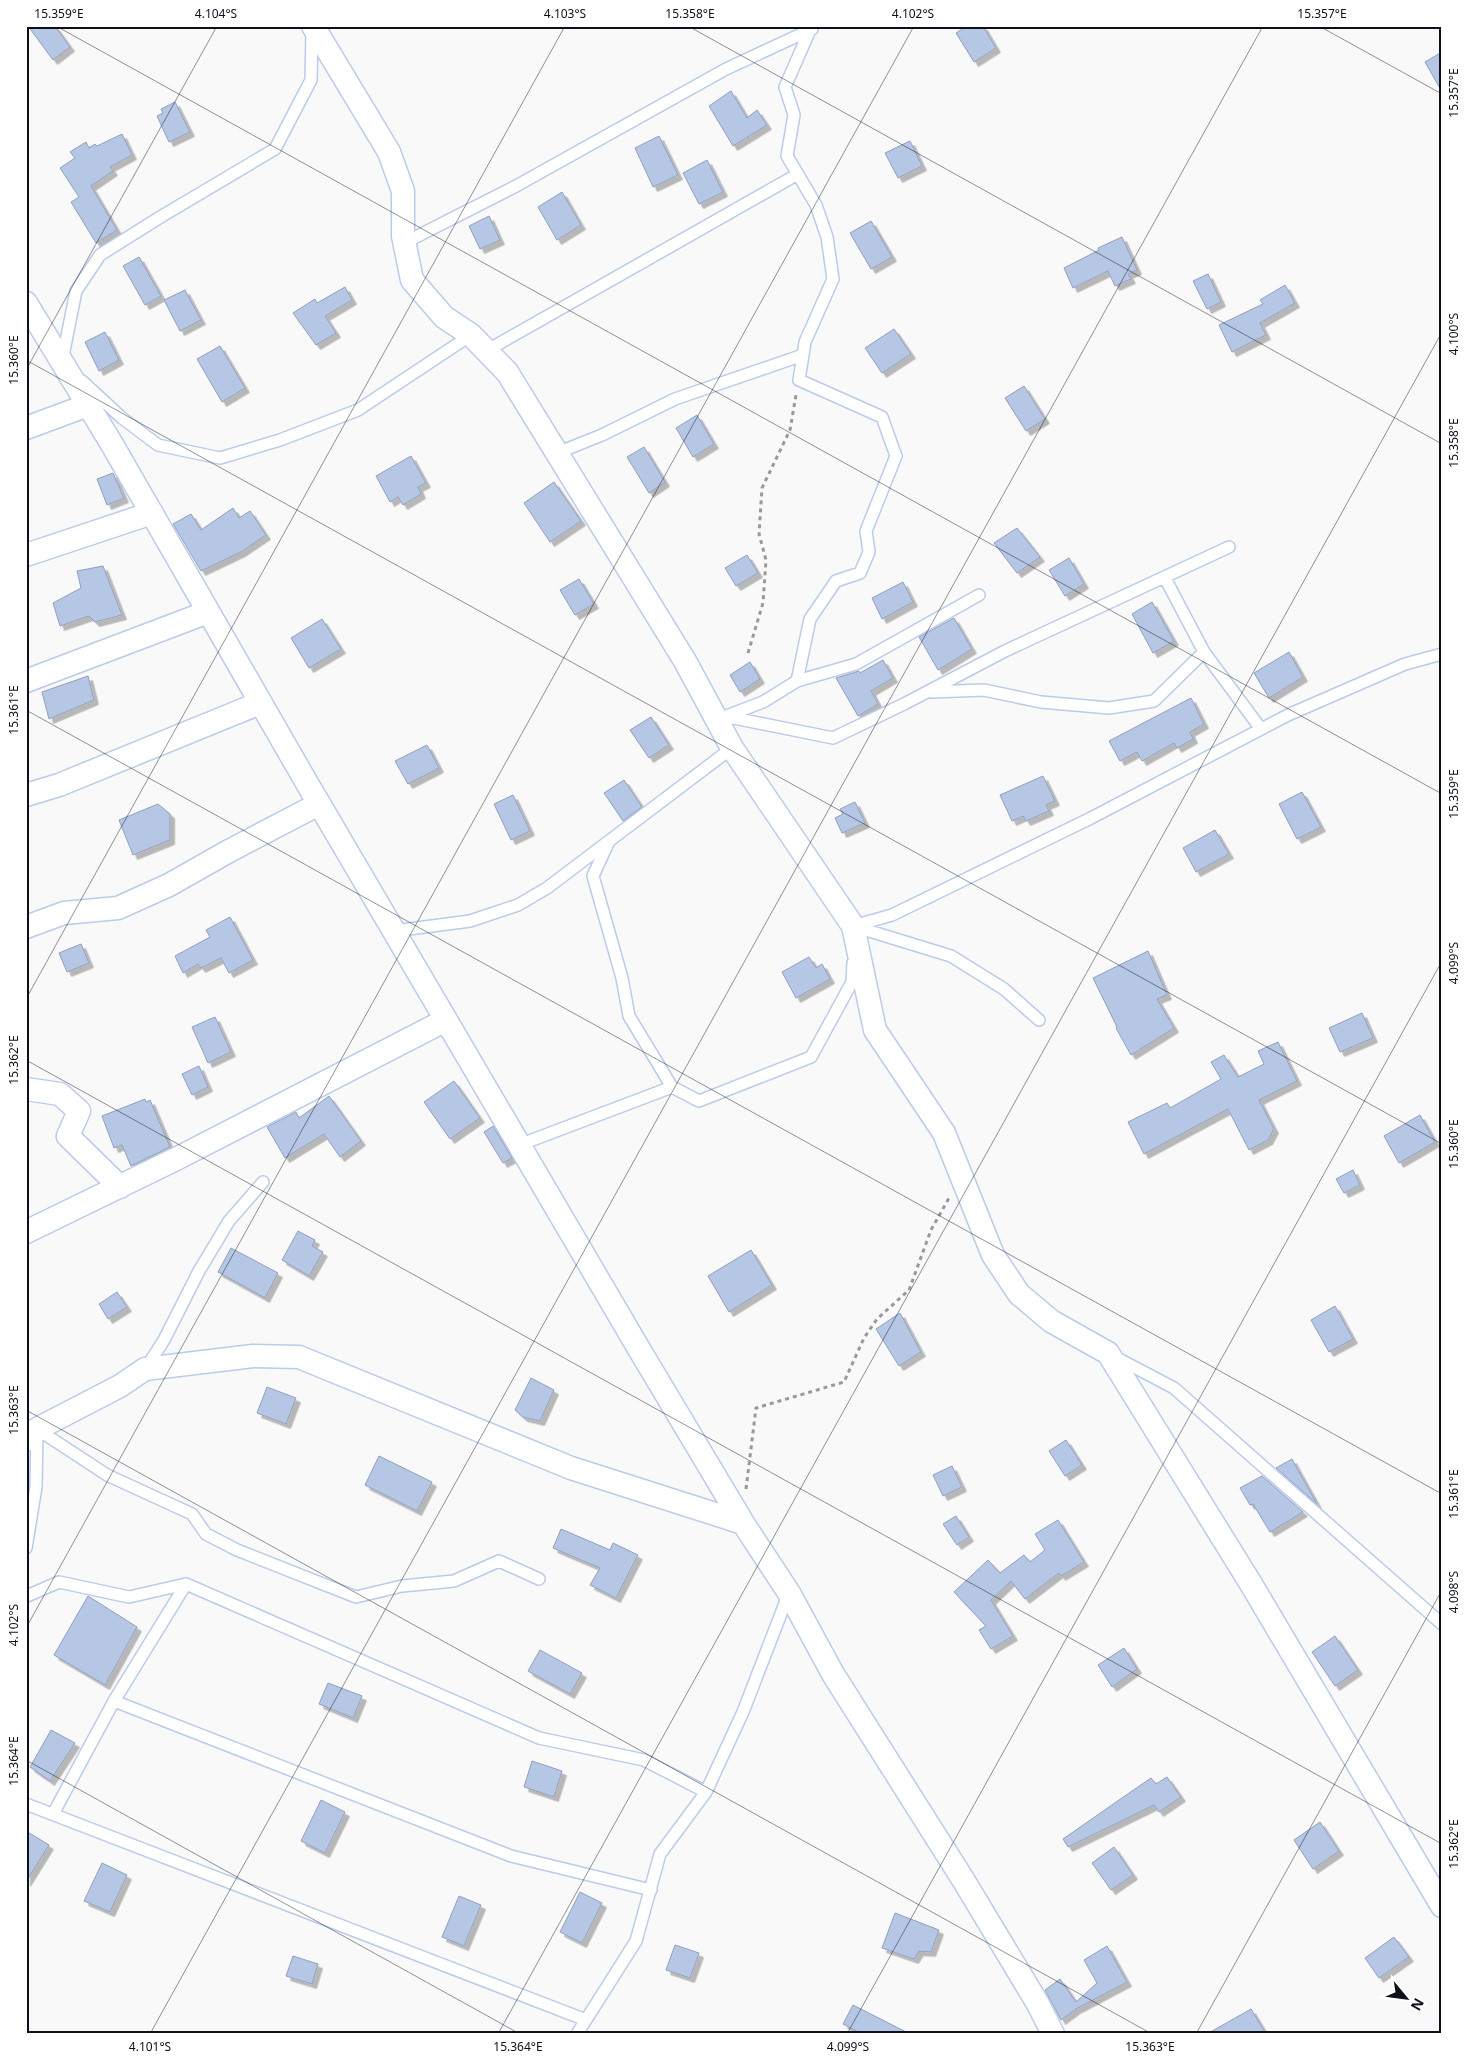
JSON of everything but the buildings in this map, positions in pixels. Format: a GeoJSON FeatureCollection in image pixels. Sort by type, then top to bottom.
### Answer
{"type":"FeatureCollection","features":[{"type":"Feature","properties":{"kind":"street"},"geometry":{"type":"LineString","coordinates":[[313,26],[389,152],[403,191],[404,243],[412,280],[444,317],[478,343],[507,372],[685,661],[732,748],[853,926],[875,1030],[944,1133],[993,1255],[1019,1294],[1051,1321],[1108,1353],[1251,1584],[1442,1906]]}},
{"type":"Feature","properties":{"kind":"street"},"geometry":{"type":"LineString","coordinates":[[26,303],[152,513],[319,804],[743,1523],[789,1593],[833,1674],[964,1881],[1038,2004],[1053,2034]]}},
{"type":"Feature","properties":{"kind":"street"},"geometry":{"type":"LineString","coordinates":[[26,428],[88,405]]}},
{"type":"Feature","properties":{"kind":"street"},"geometry":{"type":"LineString","coordinates":[[26,555],[152,513]]}},
{"type":"Feature","properties":{"kind":"street"},"geometry":{"type":"LineString","coordinates":[[26,681],[208,612]]}},
{"type":"Feature","properties":{"kind":"street"},"geometry":{"type":"LineString","coordinates":[[26,795],[59,785],[260,703]]}},
{"type":"Feature","properties":{"kind":"street"},"geometry":{"type":"LineString","coordinates":[[26,927],[64,913],[118,908],[169,885],[319,804]]}},
{"type":"Feature","properties":{"kind":"street"},"geometry":{"type":"LineString","coordinates":[[26,1232],[446,1020]]}},
{"type":"Feature","properties":{"kind":"street"},"geometry":{"type":"LineString","coordinates":[[26,1089],[60,1094],[79,1111],[68,1136],[120,1186]]}},
{"type":"Feature","properties":{"kind":"street"},"geometry":{"type":"LineString","coordinates":[[32,1434],[120,1386],[145,1369],[253,1356],[298,1357],[571,1468],[743,1523]]}},
{"type":"Feature","properties":{"kind":"lane"},"geometry":{"type":"LineString","coordinates":[[313,26],[311,80],[275,149],[100,255],[76,291],[62,362],[122,418],[158,445],[220,458],[280,440],[358,410],[478,343],[798,174]]}},
{"type":"Feature","properties":{"kind":"lane"},"geometry":{"type":"LineString","coordinates":[[404,243],[516,186],[726,69],[814,28]]}},
{"type":"Feature","properties":{"kind":"lane"},"geometry":{"type":"LineString","coordinates":[[797,681],[810,619],[836,581],[860,573],[869,552],[866,530],[896,456],[882,417],[799,380],[805,342],[833,279],[827,237],[816,205],[786,156],[794,116],[785,87],[814,28]]}},
{"type":"Feature","properties":{"kind":"lane"},"geometry":{"type":"LineString","coordinates":[[557,453],[602,435],[675,400],[803,355]]}},
{"type":"Feature","properties":{"kind":"lane"},"geometry":{"type":"LineString","coordinates":[[716,720],[734,718],[782,726],[834,738],[926,693],[1005,651],[1229,547]]}},
{"type":"Feature","properties":{"kind":"lane"},"geometry":{"type":"LineString","coordinates":[[1165,578],[1204,652],[1261,729]]}},
{"type":"Feature","properties":{"kind":"lane"},"geometry":{"type":"LineString","coordinates":[[716,720],[763,702],[797,681],[856,664],[979,595]]}},
{"type":"Feature","properties":{"kind":"lane"},"geometry":{"type":"LineString","coordinates":[[926,693],[984,690],[1040,702],[1110,708],[1154,701],[1204,652]]}},
{"type":"Feature","properties":{"kind":"lane"},"geometry":{"type":"LineString","coordinates":[[853,926],[892,915],[1091,818],[1288,714],[1405,664],[1442,654]]}},
{"type":"Feature","properties":{"kind":"lane"},"geometry":{"type":"LineString","coordinates":[[394,931],[470,921],[518,905],[547,888],[732,748]]}},
{"type":"Feature","properties":{"kind":"lane"},"geometry":{"type":"LineString","coordinates":[[609,840],[593,876],[622,978],[629,1016],[672,1087],[699,1101],[811,1057],[852,982],[853,926]]}},
{"type":"Feature","properties":{"kind":"lane"},"geometry":{"type":"LineString","coordinates":[[853,926],[951,956],[1004,989],[1039,1020]]}},
{"type":"Feature","properties":{"kind":"lane"},"geometry":{"type":"LineString","coordinates":[[519,1145],[672,1087]]}},
{"type":"Feature","properties":{"kind":"lane"},"geometry":{"type":"LineString","coordinates":[[145,1369],[164,1340],[199,1272],[229,1221],[263,1182]]}},
{"type":"Feature","properties":{"kind":"lane"},"geometry":{"type":"LineString","coordinates":[[1108,1353],[1174,1388],[1442,1624]]}},
{"type":"Feature","properties":{"kind":"lane"},"geometry":{"type":"LineString","coordinates":[[26,1548],[36,1486],[32,1434]]}},
{"type":"Feature","properties":{"kind":"lane"},"geometry":{"type":"LineString","coordinates":[[32,1434],[107,1475],[192,1514],[206,1534],[246,1554],[356,1597],[402,1586],[454,1581],[499,1561],[539,1579]]}},
{"type":"Feature","properties":{"kind":"lane"},"geometry":{"type":"LineString","coordinates":[[26,1589],[26,1596],[59,1582],[129,1597],[186,1584],[539,1738],[644,1760],[706,1792]]}},
{"type":"Feature","properties":{"kind":"lane"},"geometry":{"type":"LineString","coordinates":[[53,1814],[114,1701],[186,1584]]}},
{"type":"Feature","properties":{"kind":"lane"},"geometry":{"type":"LineString","coordinates":[[577,2034],[636,1941],[660,1854],[706,1792],[743,1712],[789,1593]]}},
{"type":"Feature","properties":{"kind":"lane"},"geometry":{"type":"LineString","coordinates":[[114,1701],[511,1856],[650,1890]]}},
{"type":"Feature","properties":{"kind":"lane"},"geometry":{"type":"LineString","coordinates":[[26,1804],[586,2020]]}},
{"type":"Feature","properties":{"kind":"path"},"geometry":{"type":"LineString","coordinates":[[748,653],[764,603],[766,560],[759,534],[762,488],[790,430],[799,380]]}},
{"type":"Feature","properties":{"kind":"path"},"geometry":{"type":"LineString","coordinates":[[743,1523],[756,1408],[844,1382],[864,1338],[877,1319],[908,1290],[931,1230],[962,1176]]}}]}
